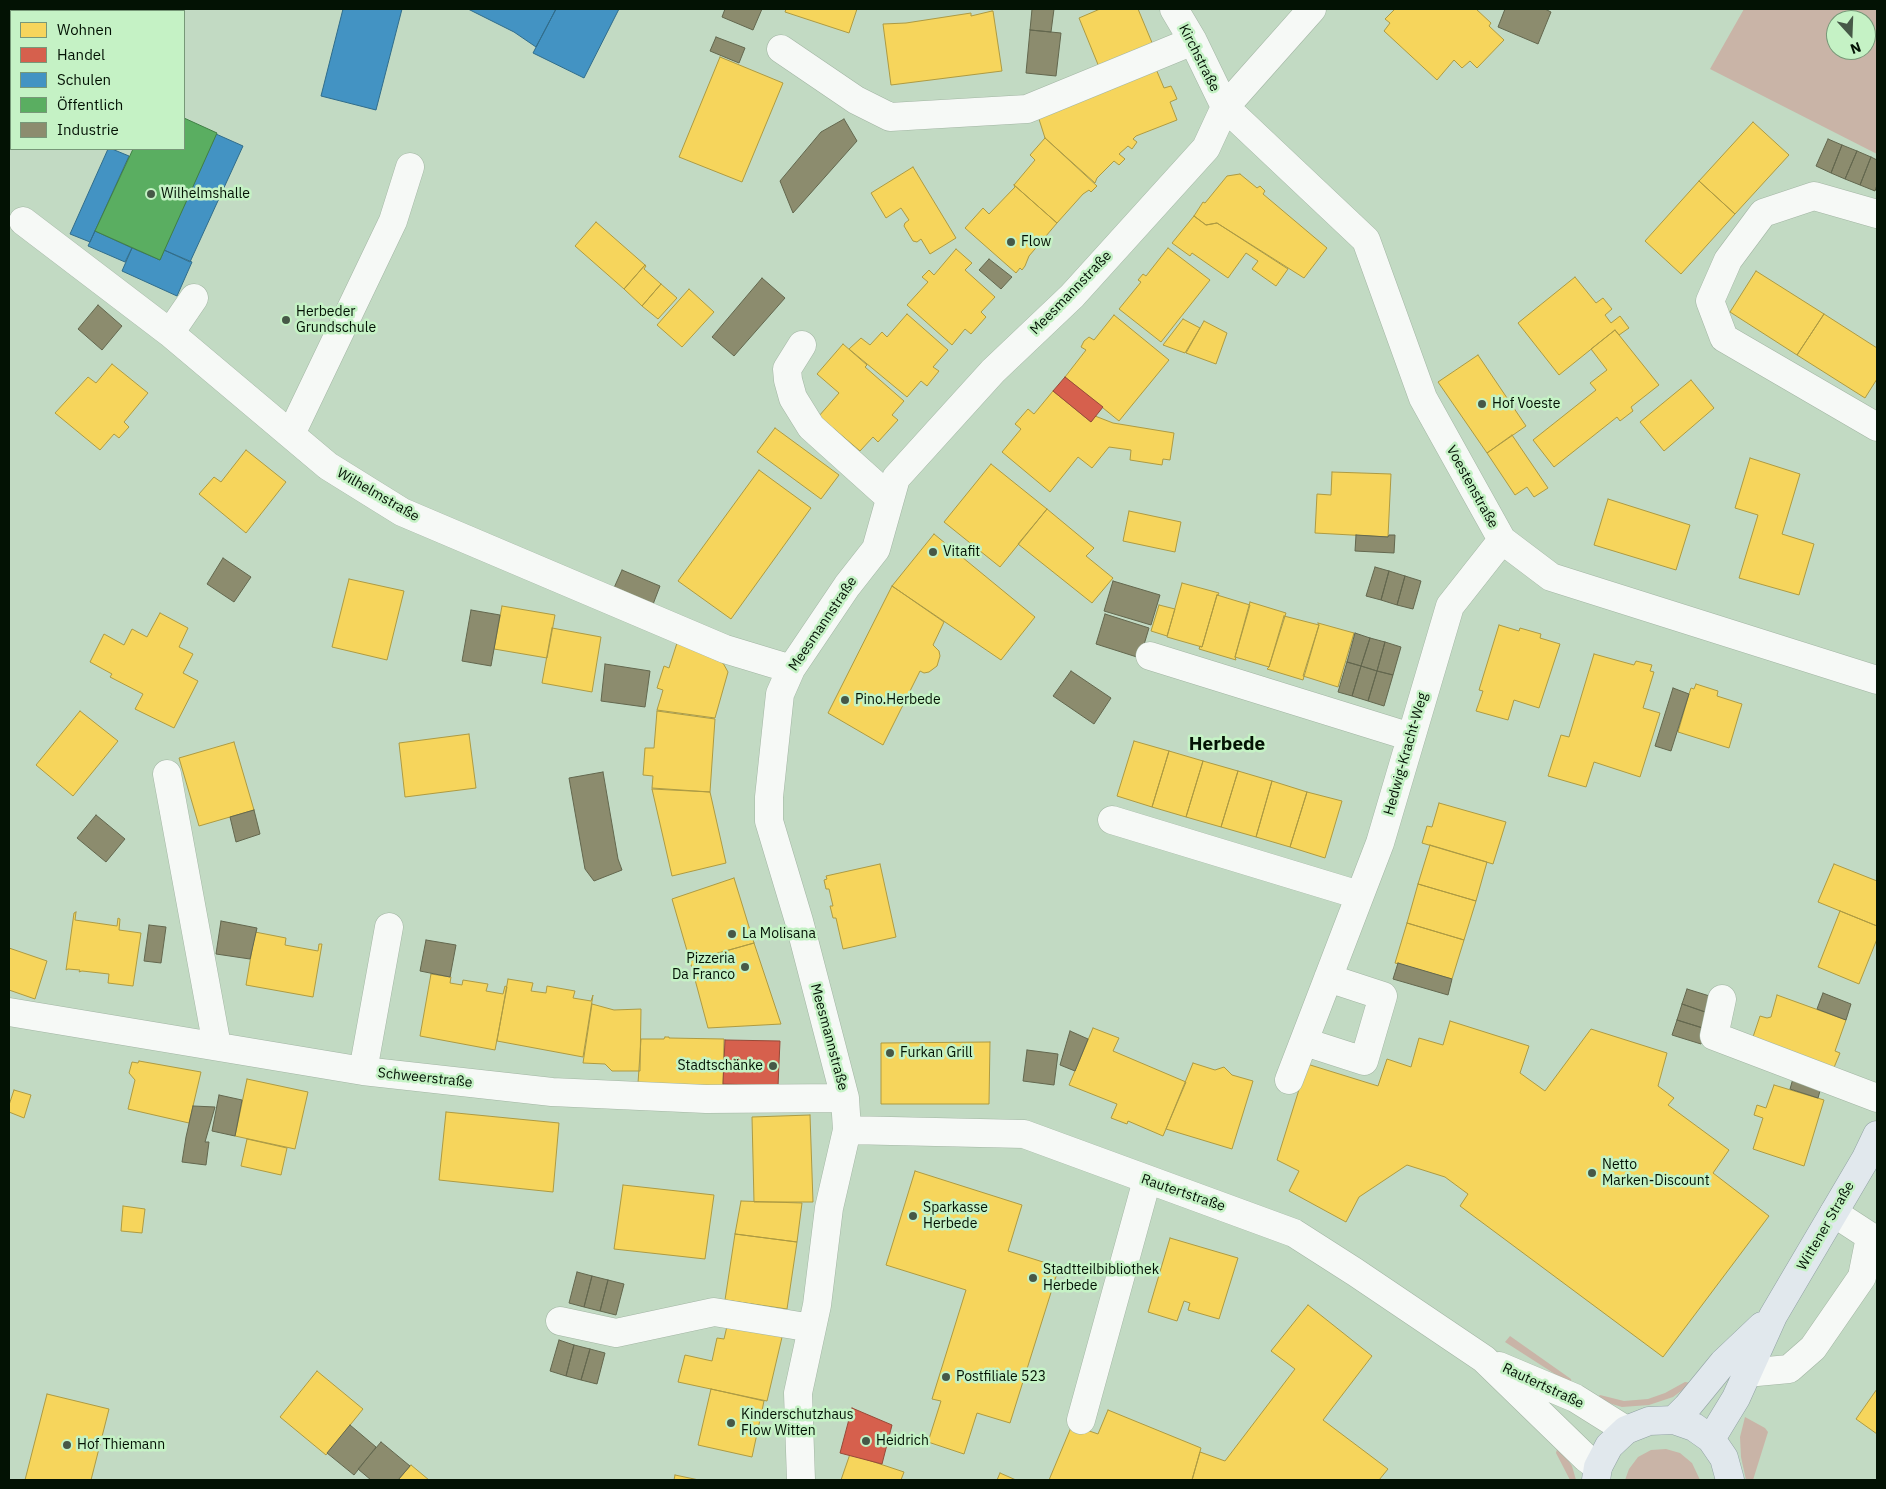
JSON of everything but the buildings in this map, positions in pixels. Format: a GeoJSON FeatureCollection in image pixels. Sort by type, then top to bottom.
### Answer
{"type":"FeatureCollection","features":[{"type":"Feature","properties":{"kind":"main road","name":"Wittener Straße"},"geometry":{"type":"LineString","coordinates":[[1711,1439],[1736,1398],[1773,1316],[1834,1213],[1877,1135]]}},
{"type":"Feature","properties":{"kind":"main road","name":"Wittener Straße"},"geometry":{"type":"LineString","coordinates":[[1674,1420],[1723,1363],[1773,1316]]}},
{"type":"Feature","properties":{"kind":"main road"},"geometry":{"type":"LineString","coordinates":[[1597,1474],[1609,1446],[1626,1430],[1649,1420],[1674,1420],[1694,1427],[1711,1439],[1724,1458],[1730,1480]]}},
{"type":"Feature","properties":{"kind":"street","name":"Kirchstraße"},"geometry":{"type":"LineString","coordinates":[[1174,9],[1193,41],[1225,107]]}},
{"type":"Feature","properties":{"kind":"street","name":"Meesmannstraße"},"geometry":{"type":"LineString","coordinates":[[801,1480],[798,1393],[817,1305],[830,1208],[847,1130],[845,1098],[799,921],[769,821],[769,797],[780,694],[791,669],[847,586],[876,548],[896,478],[993,371],[1072,296],[1206,148],[1225,107],[1312,9]]}},
{"type":"Feature","properties":{"kind":"street"},"geometry":{"type":"LineString","coordinates":[[781,48],[856,100],[890,117],[1027,109],[1193,41]]}},
{"type":"Feature","properties":{"kind":"street","name":"Voestenstraße"},"geometry":{"type":"LineString","coordinates":[[1225,107],[1366,240],[1423,398],[1502,540],[1551,577],[1877,680]]}},
{"type":"Feature","properties":{"kind":"street"},"geometry":{"type":"LineString","coordinates":[[291,434],[393,221],[410,167]]}},
{"type":"Feature","properties":{"kind":"street"},"geometry":{"type":"LineString","coordinates":[[1877,214],[1814,196],[1763,213],[1728,260],[1710,302],[1724,338],[1877,427]]}},
{"type":"Feature","properties":{"kind":"street","name":"Wilhelmstraße"},"geometry":{"type":"LineString","coordinates":[[23,221],[170,333],[328,466],[402,512],[725,649],[791,669]]}},
{"type":"Feature","properties":{"kind":"street"},"geometry":{"type":"LineString","coordinates":[[170,333],[194,298]]}},
{"type":"Feature","properties":{"kind":"street"},"geometry":{"type":"LineString","coordinates":[[802,345],[787,369],[793,398],[811,427],[890,498]]}},
{"type":"Feature","properties":{"kind":"street","name":"Hedwig-Kracht-Weg"},"geometry":{"type":"LineString","coordinates":[[1289,1080],[1380,843],[1450,606],[1502,540]]}},
{"type":"Feature","properties":{"kind":"street"},"geometry":{"type":"LineString","coordinates":[[1150,656],[1411,737]]}},
{"type":"Feature","properties":{"kind":"street"},"geometry":{"type":"LineString","coordinates":[[167,774],[217,1046]]}},
{"type":"Feature","properties":{"kind":"street"},"geometry":{"type":"LineString","coordinates":[[1112,820],[1359,896]]}},
{"type":"Feature","properties":{"kind":"street"},"geometry":{"type":"LineString","coordinates":[[363,1071],[390,927]]}},
{"type":"Feature","properties":{"kind":"street"},"geometry":{"type":"LineString","coordinates":[[1305,1042],[1364,1061],[1383,996],[1328,978]]}},
{"type":"Feature","properties":{"kind":"street"},"geometry":{"type":"LineString","coordinates":[[1722,999],[1714,1036],[1877,1098]]}},
{"type":"Feature","properties":{"kind":"street","name":"Schweerstraße"},"geometry":{"type":"LineString","coordinates":[[9,1012],[217,1046],[269,1057],[363,1071],[552,1092],[706,1098],[845,1098]]}},
{"type":"Feature","properties":{"kind":"street","name":"Rautertstraße"},"geometry":{"type":"LineString","coordinates":[[847,1130],[1024,1134],[1294,1234],[1356,1272],[1484,1360],[1586,1458],[1597,1474]]}},
{"type":"Feature","properties":{"kind":"street"},"geometry":{"type":"LineString","coordinates":[[1081,1420],[1147,1180]]}},
{"type":"Feature","properties":{"kind":"street"},"geometry":{"type":"LineString","coordinates":[[1746,1373],[1789,1369],[1813,1348],[1862,1277],[1874,1239],[1834,1213]]}},
{"type":"Feature","properties":{"kind":"street"},"geometry":{"type":"LineString","coordinates":[[560,1321],[616,1333],[714,1312],[812,1328]]}},
{"type":"Feature","properties":{"kind":"street","name":"Rautertstraße"},"geometry":{"type":"LineString","coordinates":[[1484,1360],[1575,1398],[1626,1430]]}},
{"type":"Feature","properties":{"kind":"shaded area"},"geometry":{"type":"Polygon","coordinates":[[[1744,9],[1877,9],[1877,154],[1710,69],[1744,9]]]}},
{"type":"Feature","properties":{"kind":"shaded area"},"geometry":{"type":"Polygon","coordinates":[[[1510,1336],[1571,1379],[1572,1385],[1505,1342],[1510,1336]]]}},
{"type":"Feature","properties":{"kind":"shaded area"},"geometry":{"type":"Polygon","coordinates":[[[1685,1382],[1692,1383],[1673,1397],[1649,1405],[1622,1407],[1595,1399],[1600,1395],[1624,1401],[1648,1399],[1665,1393],[1685,1382]]]}},
{"type":"Feature","properties":{"kind":"shaded area"},"geometry":{"type":"Polygon","coordinates":[[[1745,1417],[1765,1428],[1768,1432],[1753,1480],[1746,1480],[1741,1457],[1740,1437],[1745,1417]]]}},
{"type":"Feature","properties":{"kind":"shaded area"},"geometry":{"type":"Polygon","coordinates":[[[1558,1445],[1572,1466],[1576,1480],[1570,1480],[1556,1453],[1558,1445]]]}},
{"type":"Feature","properties":{"kind":"shaded area"},"geometry":{"type":"Polygon","coordinates":[[[1666,1449],[1680,1453],[1692,1463],[1700,1480],[1625,1480],[1629,1469],[1638,1457],[1651,1450],[1666,1449]]]}},
{"type":"Feature","properties":{"kind":"place","name":"Wilhelmshalle"},"geometry":{"type":"Point","coordinates":[151,194]}},
{"type":"Feature","properties":{"kind":"place","name":"Flow"},"geometry":{"type":"Point","coordinates":[1011,242]}},
{"type":"Feature","properties":{"kind":"place","name":"Herbeder Grundschule"},"geometry":{"type":"Point","coordinates":[286,320]}},
{"type":"Feature","properties":{"kind":"place","name":"Hof Voeste"},"geometry":{"type":"Point","coordinates":[1482,404]}},
{"type":"Feature","properties":{"kind":"place","name":"Vitafit"},"geometry":{"type":"Point","coordinates":[933,552]}},
{"type":"Feature","properties":{"kind":"place","name":"Pino.Herbede"},"geometry":{"type":"Point","coordinates":[845,700]}},
{"type":"Feature","properties":{"kind":"place","name":"La Molisana"},"geometry":{"type":"Point","coordinates":[732,934]}},
{"type":"Feature","properties":{"kind":"place","name":"Pizzeria Da Franco"},"geometry":{"type":"Point","coordinates":[745,967]}},
{"type":"Feature","properties":{"kind":"place","name":"Furkan Grill"},"geometry":{"type":"Point","coordinates":[890,1053]}},
{"type":"Feature","properties":{"kind":"place","name":"Stadtschänke"},"geometry":{"type":"Point","coordinates":[773,1066]}},
{"type":"Feature","properties":{"kind":"place","name":"Netto Marken-Discount"},"geometry":{"type":"Point","coordinates":[1592,1173]}},
{"type":"Feature","properties":{"kind":"place","name":"Sparkasse Herbede"},"geometry":{"type":"Point","coordinates":[913,1216]}},
{"type":"Feature","properties":{"kind":"place","name":"Stadtteilbibliothek Herbede"},"geometry":{"type":"Point","coordinates":[1033,1278]}},
{"type":"Feature","properties":{"kind":"place","name":"Postfiliale 523"},"geometry":{"type":"Point","coordinates":[946,1377]}},
{"type":"Feature","properties":{"kind":"place","name":"Kinderschutzhaus Flow Witten"},"geometry":{"type":"Point","coordinates":[731,1423]}},
{"type":"Feature","properties":{"kind":"place","name":"Heidrich"},"geometry":{"type":"Point","coordinates":[866,1441]}},
{"type":"Feature","properties":{"kind":"place","name":"Hof Thiemann"},"geometry":{"type":"Point","coordinates":[67,1445]}},
{"type":"Feature","properties":{"kind":"district","name":"Herbede"},"geometry":{"type":"Point","coordinates":[1227,745]}}]}
